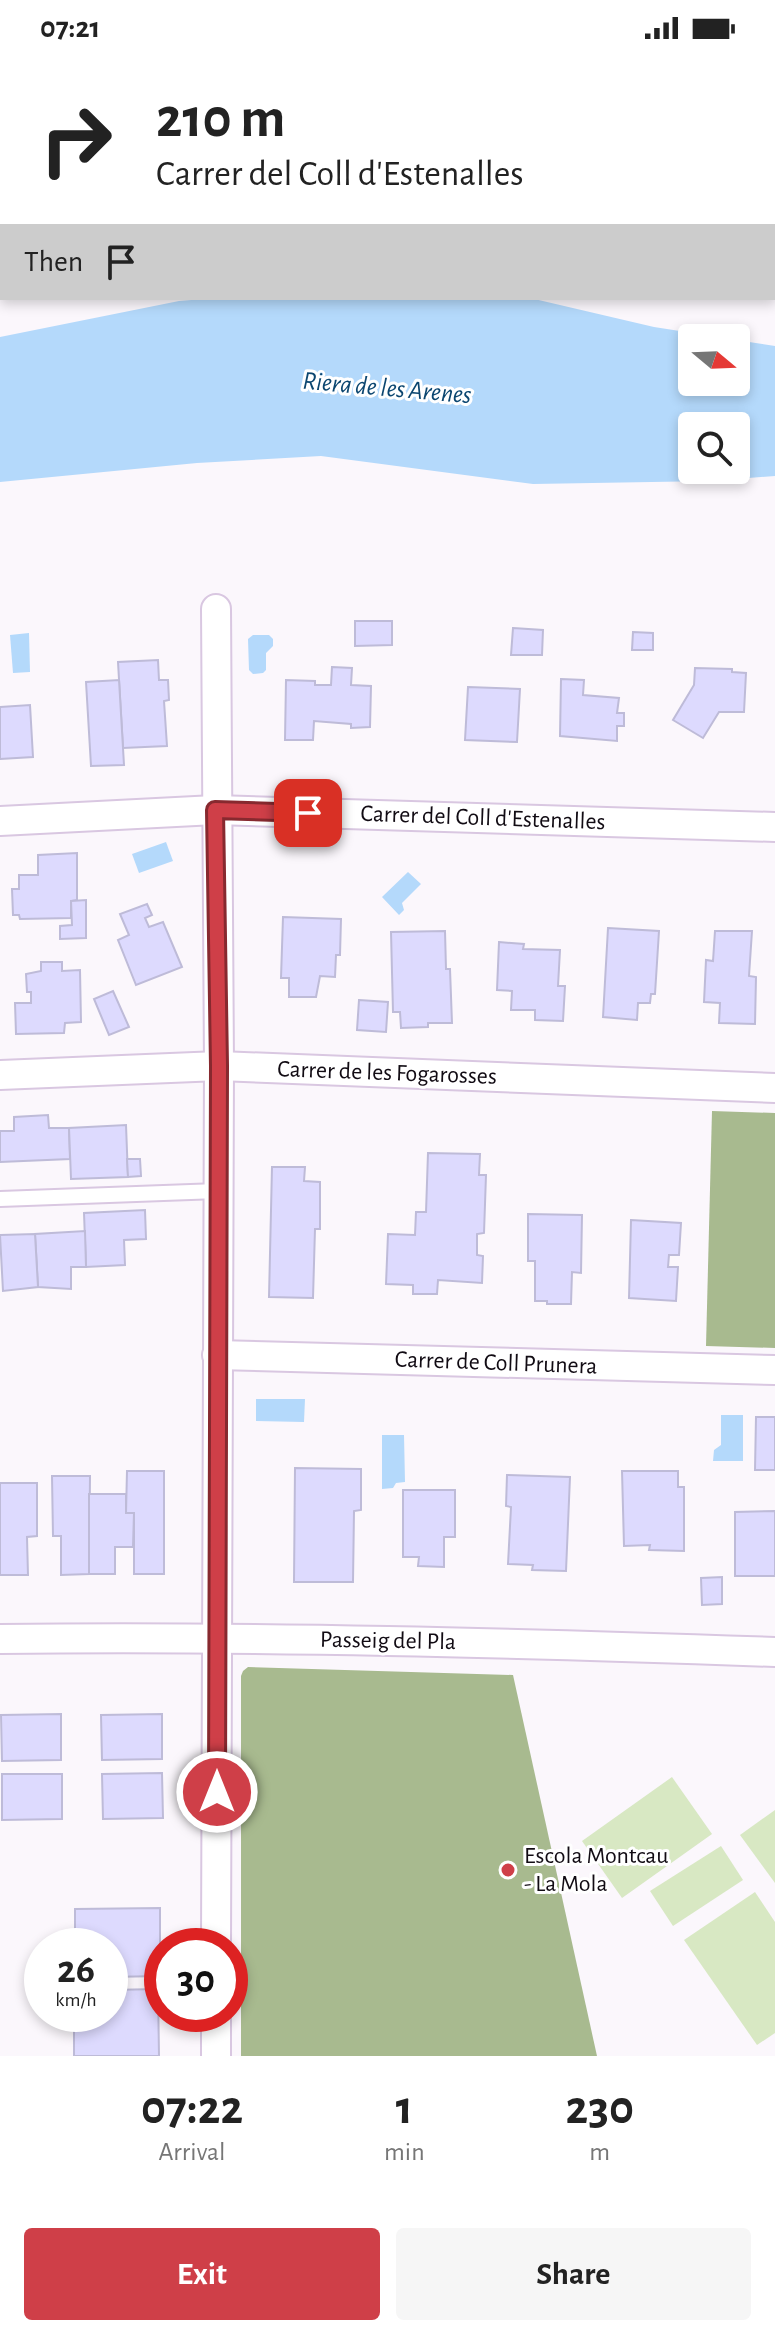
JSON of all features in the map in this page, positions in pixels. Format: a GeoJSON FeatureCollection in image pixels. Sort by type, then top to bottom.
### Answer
{"type":"FeatureCollection","features":[{"type":"Feature","properties":{"kind":"street"},"geometry":{"type":"LineString","coordinates":[[216,609],[219,1066],[216,1928]]}},
{"type":"Feature","properties":{"kind":"street","name":"Carrer del Coll d'Estenalles"},"geometry":{"type":"LineString","coordinates":[[0,821],[215,810],[775,827]]}},
{"type":"Feature","properties":{"kind":"street","name":"Carrer de les Fogarosses"},"geometry":{"type":"LineString","coordinates":[[0,1075],[219,1066],[775,1088]]}},
{"type":"Feature","properties":{"kind":"street","name":"Carrer de Coll Prunera"},"geometry":{"type":"LineString","coordinates":[[217,1355],[775,1370]]}},
{"type":"Feature","properties":{"kind":"street","name":"Passeig del Pla"},"geometry":{"type":"LineString","coordinates":[[0,1639],[218,1637],[775,1652]]}},
{"type":"Feature","properties":{"kind":"street"},"geometry":{"type":"LineString","coordinates":[[216,2032],[216,2056]]}},
{"type":"Feature","properties":{"kind":"lane"},"geometry":{"type":"LineString","coordinates":[[0,1199],[218,1191]]}},
{"type":"Feature","properties":{"kind":"green space"},"geometry":{"type":"Polygon","coordinates":[[[712,1111],[775,1113],[775,1348],[706,1346],[712,1111]]]}},
{"type":"Feature","properties":{"kind":"green space"},"geometry":{"type":"Polygon","coordinates":[[[248,1667],[513,1675],[597,2056],[241,2056],[241,2032],[248,2032],[248,1928],[241,1928],[243,1671],[248,1667]]]}},
{"type":"Feature","properties":{"kind":"green space"},"geometry":{"type":"Polygon","coordinates":[[[672,1777],[712,1834],[622,1898],[582,1841],[672,1777]]]}},
{"type":"Feature","properties":{"kind":"green space"},"geometry":{"type":"Polygon","coordinates":[[[775,1810],[775,1883],[740,1835],[775,1810]]]}},
{"type":"Feature","properties":{"kind":"green space"},"geometry":{"type":"Polygon","coordinates":[[[721,1846],[743,1880],[673,1926],[650,1891],[721,1846]]]}},
{"type":"Feature","properties":{"kind":"green space"},"geometry":{"type":"Polygon","coordinates":[[[755,1892],[775,1922],[775,2033],[757,2045],[684,1940],[755,1892]]]}},
{"type":"Feature","properties":{"kind":"water","name":"Riera de les Arenes"},"geometry":{"type":"Polygon","coordinates":[[[539,300],[678,331],[678,396],[750,396],[750,342],[775,346],[775,476],[750,478],[750,412],[678,412],[678,482],[533,484],[321,456],[197,463],[0,482],[0,337],[179,301],[539,300]]]}},
{"type":"Feature","properties":{"kind":"water"},"geometry":{"type":"Polygon","coordinates":[[[29,633],[30,672],[13,673],[10,635],[29,633]]]}},
{"type":"Feature","properties":{"kind":"water"},"geometry":{"type":"Polygon","coordinates":[[[253,635],[269,635],[273,639],[273,646],[266,653],[266,670],[263,673],[253,674],[249,670],[248,639],[253,635]]]}},
{"type":"Feature","properties":{"kind":"water"},"geometry":{"type":"Polygon","coordinates":[[[166,842],[173,861],[139,873],[132,854],[166,842]]]}},
{"type":"Feature","properties":{"kind":"water"},"geometry":{"type":"Polygon","coordinates":[[[408,872],[421,884],[402,903],[404,910],[399,915],[382,897],[408,872]]]}},
{"type":"Feature","properties":{"kind":"water"},"geometry":{"type":"Polygon","coordinates":[[[256,1399],[305,1399],[304,1422],[256,1421],[256,1399]]]}},
{"type":"Feature","properties":{"kind":"water"},"geometry":{"type":"Polygon","coordinates":[[[721,1415],[743,1415],[743,1461],[713,1461],[714,1450],[721,1445],[721,1415]]]}},
{"type":"Feature","properties":{"kind":"water"},"geometry":{"type":"Polygon","coordinates":[[[382,1435],[404,1435],[405,1482],[396,1483],[393,1488],[382,1489],[382,1435]]]}},
{"type":"Feature","properties":{"kind":"building"},"geometry":{"type":"Polygon","coordinates":[[[355,621],[392,621],[392,645],[355,646],[355,621]]]}},
{"type":"Feature","properties":{"kind":"building"},"geometry":{"type":"Polygon","coordinates":[[[513,628],[543,630],[542,655],[511,655],[513,628]]]}},
{"type":"Feature","properties":{"kind":"building"},"geometry":{"type":"Polygon","coordinates":[[[633,632],[653,633],[653,650],[632,650],[633,632]]]}},
{"type":"Feature","properties":{"kind":"building"},"geometry":{"type":"Polygon","coordinates":[[[158,660],[159,680],[168,680],[169,700],[164,701],[167,746],[123,748],[118,662],[158,660]]]}},
{"type":"Feature","properties":{"kind":"building"},"geometry":{"type":"Polygon","coordinates":[[[332,667],[352,668],[351,685],[371,686],[370,727],[351,728],[351,724],[314,721],[313,740],[285,740],[286,680],[331,685],[332,667]]]}},
{"type":"Feature","properties":{"kind":"building"},"geometry":{"type":"Polygon","coordinates":[[[695,668],[732,669],[732,672],[746,673],[744,712],[719,712],[703,738],[673,720],[694,685],[695,668]]]}},
{"type":"Feature","properties":{"kind":"building"},"geometry":{"type":"Polygon","coordinates":[[[561,679],[584,680],[583,695],[619,698],[617,713],[624,713],[624,726],[617,726],[617,741],[560,736],[561,679]]]}},
{"type":"Feature","properties":{"kind":"building"},"geometry":{"type":"Polygon","coordinates":[[[119,680],[124,765],[91,766],[86,682],[119,680]]]}},
{"type":"Feature","properties":{"kind":"building"},"geometry":{"type":"Polygon","coordinates":[[[468,687],[520,689],[517,742],[465,740],[468,687]]]}},
{"type":"Feature","properties":{"kind":"building"},"geometry":{"type":"Polygon","coordinates":[[[30,705],[33,757],[0,759],[0,707],[30,705]]]}},
{"type":"Feature","properties":{"kind":"building"},"geometry":{"type":"Polygon","coordinates":[[[77,853],[77,900],[71,901],[71,918],[20,919],[19,915],[13,915],[12,889],[19,889],[19,875],[38,875],[38,855],[77,853]]]}},
{"type":"Feature","properties":{"kind":"building"},"geometry":{"type":"Polygon","coordinates":[[[86,900],[86,938],[60,939],[60,926],[72,925],[71,901],[86,900]]]}},
{"type":"Feature","properties":{"kind":"building"},"geometry":{"type":"Polygon","coordinates":[[[147,904],[152,915],[145,918],[149,927],[163,922],[182,967],[136,985],[118,940],[129,935],[120,914],[147,904]]]}},
{"type":"Feature","properties":{"kind":"building"},"geometry":{"type":"Polygon","coordinates":[[[283,917],[341,919],[340,955],[336,955],[335,977],[320,976],[316,997],[289,997],[289,978],[281,978],[283,917]]]}},
{"type":"Feature","properties":{"kind":"building"},"geometry":{"type":"Polygon","coordinates":[[[608,928],[659,931],[655,994],[651,994],[650,1003],[638,1003],[637,1020],[603,1017],[608,928]]]}},
{"type":"Feature","properties":{"kind":"building"},"geometry":{"type":"Polygon","coordinates":[[[445,931],[452,1023],[401,1028],[400,1012],[393,1012],[391,932],[445,931]]]}},
{"type":"Feature","properties":{"kind":"building"},"geometry":{"type":"Polygon","coordinates":[[[715,931],[752,931],[749,976],[756,977],[755,1024],[719,1023],[720,1003],[704,1002],[706,960],[713,961],[715,931]]]}},
{"type":"Feature","properties":{"kind":"building"},"geometry":{"type":"Polygon","coordinates":[[[499,942],[524,944],[523,949],[560,950],[558,986],[565,986],[563,1021],[535,1020],[535,1010],[511,1010],[512,991],[497,990],[499,942]]]}},
{"type":"Feature","properties":{"kind":"building"},"geometry":{"type":"Polygon","coordinates":[[[41,962],[62,962],[62,971],[80,970],[81,1022],[65,1023],[64,1033],[16,1034],[15,1003],[31,1003],[26,974],[41,971],[41,962]]]}},
{"type":"Feature","properties":{"kind":"building"},"geometry":{"type":"Polygon","coordinates":[[[113,991],[129,1027],[109,1035],[94,999],[113,991]]]}},
{"type":"Feature","properties":{"kind":"building"},"geometry":{"type":"Polygon","coordinates":[[[359,1000],[388,1002],[386,1032],[357,1030],[359,1000]]]}},
{"type":"Feature","properties":{"kind":"building"},"geometry":{"type":"Polygon","coordinates":[[[48,1115],[49,1128],[69,1128],[70,1159],[0,1162],[0,1131],[14,1131],[14,1117],[48,1115]]]}},
{"type":"Feature","properties":{"kind":"building"},"geometry":{"type":"Polygon","coordinates":[[[126,1125],[128,1177],[71,1179],[69,1128],[126,1125]]]}},
{"type":"Feature","properties":{"kind":"building"},"geometry":{"type":"Polygon","coordinates":[[[428,1153],[480,1154],[479,1175],[486,1175],[484,1233],[477,1234],[477,1255],[483,1256],[482,1283],[438,1280],[437,1294],[413,1294],[413,1285],[386,1284],[388,1234],[415,1235],[416,1212],[426,1212],[428,1153]]]}},
{"type":"Feature","properties":{"kind":"building"},"geometry":{"type":"Polygon","coordinates":[[[127,1159],[140,1159],[141,1176],[128,1177],[127,1159]]]}},
{"type":"Feature","properties":{"kind":"building"},"geometry":{"type":"Polygon","coordinates":[[[272,1167],[305,1167],[304,1181],[320,1182],[320,1229],[315,1229],[313,1298],[269,1297],[272,1167]]]}},
{"type":"Feature","properties":{"kind":"building"},"geometry":{"type":"Polygon","coordinates":[[[145,1210],[146,1239],[124,1240],[125,1265],[86,1267],[84,1213],[145,1210]]]}},
{"type":"Feature","properties":{"kind":"building"},"geometry":{"type":"Polygon","coordinates":[[[528,1214],[582,1215],[581,1273],[572,1272],[571,1304],[535,1301],[535,1261],[528,1261],[528,1214]]]}},
{"type":"Feature","properties":{"kind":"building"},"geometry":{"type":"Polygon","coordinates":[[[631,1220],[681,1223],[679,1255],[669,1255],[668,1267],[678,1267],[676,1301],[629,1298],[631,1220]]]}},
{"type":"Feature","properties":{"kind":"building"},"geometry":{"type":"Polygon","coordinates":[[[85,1231],[86,1267],[71,1267],[71,1289],[38,1287],[35,1234],[85,1231]]]}},
{"type":"Feature","properties":{"kind":"building"},"geometry":{"type":"Polygon","coordinates":[[[35,1234],[38,1287],[3,1291],[0,1235],[35,1234]]]}},
{"type":"Feature","properties":{"kind":"building"},"geometry":{"type":"Polygon","coordinates":[[[756,1417],[775,1417],[775,1470],[755,1470],[756,1417]]]}},
{"type":"Feature","properties":{"kind":"building"},"geometry":{"type":"Polygon","coordinates":[[[295,1468],[361,1469],[361,1510],[354,1511],[353,1582],[294,1582],[295,1468]]]}},
{"type":"Feature","properties":{"kind":"building"},"geometry":{"type":"Polygon","coordinates":[[[127,1471],[164,1471],[164,1574],[134,1574],[134,1513],[126,1513],[127,1471]]]}},
{"type":"Feature","properties":{"kind":"building"},"geometry":{"type":"Polygon","coordinates":[[[622,1471],[678,1471],[678,1487],[684,1487],[684,1551],[649,1550],[650,1545],[624,1546],[622,1471]]]}},
{"type":"Feature","properties":{"kind":"building"},"geometry":{"type":"Polygon","coordinates":[[[507,1475],[570,1477],[566,1571],[532,1570],[533,1565],[508,1564],[511,1507],[506,1506],[507,1475]]]}},
{"type":"Feature","properties":{"kind":"building"},"geometry":{"type":"Polygon","coordinates":[[[52,1476],[90,1476],[89,1574],[61,1575],[61,1536],[53,1536],[52,1476]]]}},
{"type":"Feature","properties":{"kind":"building"},"geometry":{"type":"Polygon","coordinates":[[[0,1483],[37,1483],[37,1536],[27,1537],[28,1575],[0,1575],[0,1483]]]}},
{"type":"Feature","properties":{"kind":"building"},"geometry":{"type":"Polygon","coordinates":[[[403,1490],[455,1490],[455,1537],[444,1537],[444,1567],[418,1566],[419,1557],[403,1557],[403,1490]]]}},
{"type":"Feature","properties":{"kind":"building"},"geometry":{"type":"Polygon","coordinates":[[[89,1494],[126,1494],[126,1513],[134,1513],[133,1547],[115,1547],[115,1574],[89,1574],[89,1494]]]}},
{"type":"Feature","properties":{"kind":"building"},"geometry":{"type":"Polygon","coordinates":[[[775,1511],[775,1576],[735,1576],[735,1512],[775,1511]]]}},
{"type":"Feature","properties":{"kind":"building"},"geometry":{"type":"Polygon","coordinates":[[[722,1577],[722,1604],[702,1605],[701,1578],[722,1577]]]}},
{"type":"Feature","properties":{"kind":"building"},"geometry":{"type":"Polygon","coordinates":[[[61,1714],[61,1760],[2,1761],[1,1715],[61,1714]]]}},
{"type":"Feature","properties":{"kind":"building"},"geometry":{"type":"Polygon","coordinates":[[[162,1714],[162,1759],[102,1760],[101,1715],[162,1714]]]}},
{"type":"Feature","properties":{"kind":"building"},"geometry":{"type":"Polygon","coordinates":[[[162,1773],[163,1818],[103,1819],[102,1774],[162,1773]]]}},
{"type":"Feature","properties":{"kind":"building"},"geometry":{"type":"Polygon","coordinates":[[[2,1774],[62,1774],[62,1819],[2,1820],[2,1774]]]}},
{"type":"Feature","properties":{"kind":"building"},"geometry":{"type":"Polygon","coordinates":[[[160,1908],[160,1928],[144,1928],[144,1976],[128,1977],[128,1928],[75,1928],[75,1909],[160,1908]]]}},
{"type":"Feature","properties":{"kind":"building"},"geometry":{"type":"Polygon","coordinates":[[[144,1989],[144,2032],[159,2032],[159,2056],[74,2056],[74,2032],[128,2032],[128,1990],[144,1989]]]}},
{"type":"Feature","properties":{"kind":"place","name":"Escola Montcau - La Mola"},"geometry":{"type":"Point","coordinates":[508,1870]}},
{"type":"Feature","properties":{"kind":"route"},"geometry":{"type":"LineString","coordinates":[[217,1792],[219,1066],[215,810],[308,813]]}}]}
